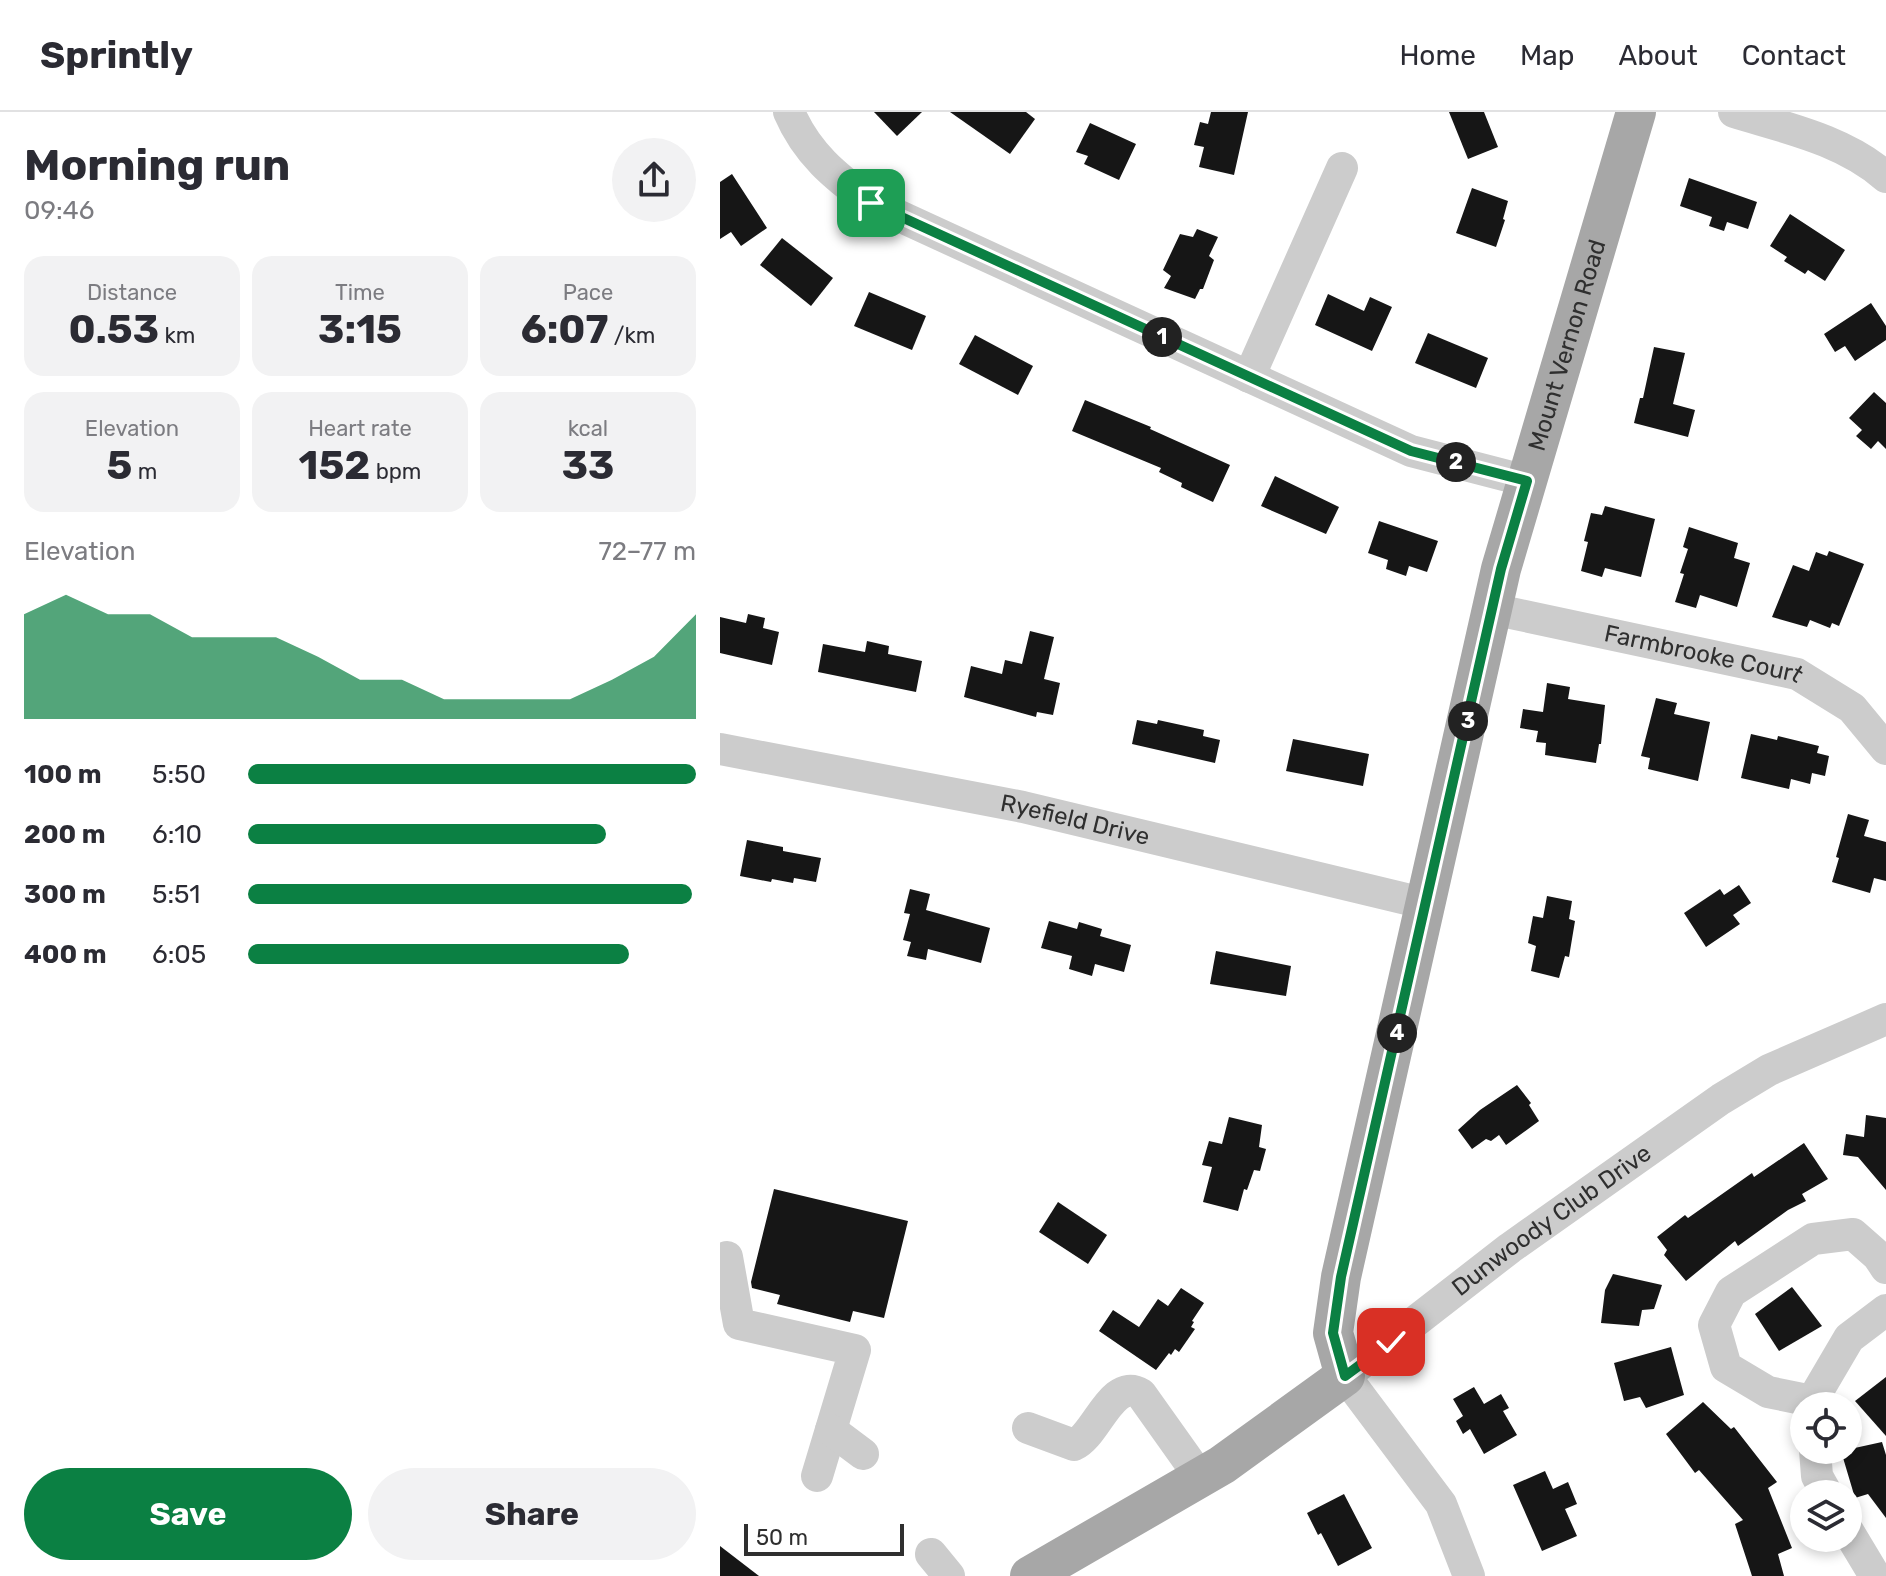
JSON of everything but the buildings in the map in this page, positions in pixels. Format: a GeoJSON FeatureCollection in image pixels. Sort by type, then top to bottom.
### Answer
{"type":"FeatureCollection","features":[{"type":"Feature","properties":{"kind":"main road","name":"Mount Vernon Road"},"geometry":{"type":"LineString","coordinates":[[1345,1376],[1333,1333],[1341,1277],[1501,569],[1636,112]]}},
{"type":"Feature","properties":{"kind":"main road","name":"Dunwoody Club Drive"},"geometry":{"type":"LineString","coordinates":[[1030,1576],[1222,1465],[1345,1376]]}},
{"type":"Feature","properties":{"kind":"street"},"geometry":{"type":"LineString","coordinates":[[789,112],[796,128],[828,171],[871,203],[1411,451],[1527,481]]}},
{"type":"Feature","properties":{"kind":"street"},"geometry":{"type":"LineString","coordinates":[[1734,112],[1820,139],[1852,154],[1886,177]]}},
{"type":"Feature","properties":{"kind":"street"},"geometry":{"type":"LineString","coordinates":[[1249,377],[1342,168]]}},
{"type":"Feature","properties":{"kind":"street","name":"Farmbrooke Court"},"geometry":{"type":"LineString","coordinates":[[1492,609],[1797,674],[1852,708],[1886,749]]}},
{"type":"Feature","properties":{"kind":"street","name":"Ryefield Drive"},"geometry":{"type":"LineString","coordinates":[[720,749],[1023,807],[1427,904]]}},
{"type":"Feature","properties":{"kind":"street","name":"Dunwoody Club Drive"},"geometry":{"type":"LineString","coordinates":[[1345,1376],[1510,1248],[1710,1107],[1769,1070],[1886,1019]]}},
{"type":"Feature","properties":{"kind":"street"},"geometry":{"type":"LineString","coordinates":[[1790,1398],[1768,1392],[1726,1367],[1714,1325],[1731,1292],[1813,1239],[1853,1234],[1878,1256],[1886,1268]]}},
{"type":"Feature","properties":{"kind":"street"},"geometry":{"type":"LineString","coordinates":[[727,1257],[739,1324],[855,1350],[817,1476]]}},
{"type":"Feature","properties":{"kind":"street"},"geometry":{"type":"LineString","coordinates":[[1819,1392],[1849,1338],[1886,1310]]}},
{"type":"Feature","properties":{"kind":"street"},"geometry":{"type":"LineString","coordinates":[[1345,1376],[1441,1504],[1469,1576]]}},
{"type":"Feature","properties":{"kind":"street"},"geometry":{"type":"LineString","coordinates":[[1028,1428],[1074,1445],[1086,1436],[1112,1400],[1135,1390],[1141,1394],[1200,1477]]}},
{"type":"Feature","properties":{"kind":"street"},"geometry":{"type":"LineString","coordinates":[[831,1430],[863,1454]]}},
{"type":"Feature","properties":{"kind":"street"},"geometry":{"type":"LineString","coordinates":[[1857,1552],[1865,1572]]}},
{"type":"Feature","properties":{"kind":"route"},"geometry":{"type":"LineString","coordinates":[[871,203],[1411,451],[1527,481],[1501,569],[1341,1277],[1333,1333],[1345,1376],[1391,1342]]}}]}
